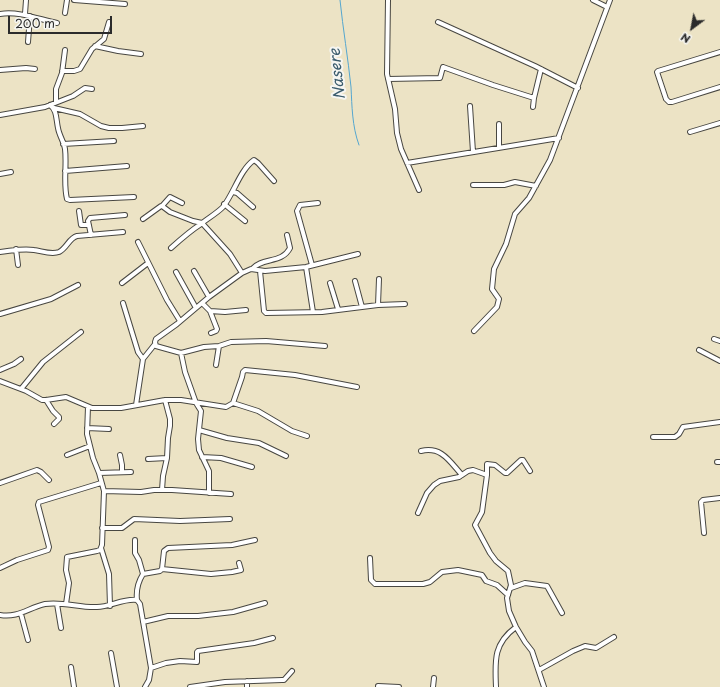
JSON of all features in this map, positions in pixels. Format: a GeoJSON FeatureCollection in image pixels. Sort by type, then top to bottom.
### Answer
{"type":"FeatureCollection","features":[{"type":"Feature","properties":{"kind":"street"},"geometry":{"type":"LineString","coordinates":[[25,14],[26,0]]}},
{"type":"Feature","properties":{"kind":"street"},"geometry":{"type":"LineString","coordinates":[[65,13],[67,0]]}},
{"type":"Feature","properties":{"kind":"street"},"geometry":{"type":"LineString","coordinates":[[74,0],[125,4]]}},
{"type":"Feature","properties":{"kind":"street"},"geometry":{"type":"LineString","coordinates":[[388,0],[387,74],[395,110],[397,132],[401,149],[419,190]]}},
{"type":"Feature","properties":{"kind":"street"},"geometry":{"type":"LineString","coordinates":[[593,0],[608,7]]}},
{"type":"Feature","properties":{"kind":"street"},"geometry":{"type":"LineString","coordinates":[[474,331],[497,307],[499,299],[492,289],[494,269],[506,244],[515,214],[529,198],[550,160],[610,0]]}},
{"type":"Feature","properties":{"kind":"street"},"geometry":{"type":"LineString","coordinates":[[0,14],[25,14],[56,23]]}},
{"type":"Feature","properties":{"kind":"street"},"geometry":{"type":"LineString","coordinates":[[28,42],[28,25],[30,16]]}},
{"type":"Feature","properties":{"kind":"street"},"geometry":{"type":"LineString","coordinates":[[62,71],[79,70],[95,46],[104,39],[109,22]]}},
{"type":"Feature","properties":{"kind":"street"},"geometry":{"type":"LineString","coordinates":[[438,22],[541,69],[578,88]]}},
{"type":"Feature","properties":{"kind":"street"},"geometry":{"type":"LineString","coordinates":[[95,46],[141,54]]}},
{"type":"Feature","properties":{"kind":"street"},"geometry":{"type":"LineString","coordinates":[[56,102],[56,89],[62,71],[65,50]]}},
{"type":"Feature","properties":{"kind":"street"},"geometry":{"type":"LineString","coordinates":[[720,52],[657,72],[666,99],[669,102],[720,87]]}},
{"type":"Feature","properties":{"kind":"street"},"geometry":{"type":"LineString","coordinates":[[388,79],[440,78],[443,67],[534,98]]}},
{"type":"Feature","properties":{"kind":"street"},"geometry":{"type":"LineString","coordinates":[[0,70],[26,68],[35,69]]}},
{"type":"Feature","properties":{"kind":"street"},"geometry":{"type":"LineString","coordinates":[[533,107],[541,69]]}},
{"type":"Feature","properties":{"kind":"street"},"geometry":{"type":"LineString","coordinates":[[52,106],[56,102],[73,96],[85,88],[92,89]]}},
{"type":"Feature","properties":{"kind":"street"},"geometry":{"type":"LineString","coordinates":[[52,106],[65,149],[66,196],[68,200],[134,197]]}},
{"type":"Feature","properties":{"kind":"street"},"geometry":{"type":"LineString","coordinates":[[0,115],[52,106],[80,114],[101,126],[108,128],[143,126]]}},
{"type":"Feature","properties":{"kind":"street"},"geometry":{"type":"LineString","coordinates":[[470,106],[473,152]]}},
{"type":"Feature","properties":{"kind":"street"},"geometry":{"type":"LineString","coordinates":[[690,132],[720,123]]}},
{"type":"Feature","properties":{"kind":"street"},"geometry":{"type":"LineString","coordinates":[[498,124],[499,148]]}},
{"type":"Feature","properties":{"kind":"street"},"geometry":{"type":"LineString","coordinates":[[407,163],[559,138]]}},
{"type":"Feature","properties":{"kind":"street"},"geometry":{"type":"LineString","coordinates":[[63,144],[114,141]]}},
{"type":"Feature","properties":{"kind":"street"},"geometry":{"type":"LineString","coordinates":[[171,248],[202,223],[212,217],[233,192],[245,169],[254,160],[274,181]]}},
{"type":"Feature","properties":{"kind":"street"},"geometry":{"type":"LineString","coordinates":[[65,170],[127,166]]}},
{"type":"Feature","properties":{"kind":"street"},"geometry":{"type":"LineString","coordinates":[[0,174],[11,172]]}},
{"type":"Feature","properties":{"kind":"street"},"geometry":{"type":"LineString","coordinates":[[473,185],[504,185],[515,182],[536,186]]}},
{"type":"Feature","properties":{"kind":"street"},"geometry":{"type":"LineString","coordinates":[[233,192],[237,193],[253,207]]}},
{"type":"Feature","properties":{"kind":"street"},"geometry":{"type":"LineString","coordinates":[[143,220],[162,206],[170,197],[182,203]]}},
{"type":"Feature","properties":{"kind":"street"},"geometry":{"type":"LineString","coordinates":[[312,265],[297,211],[298,207],[300,206],[318,203]]}},
{"type":"Feature","properties":{"kind":"street"},"geometry":{"type":"LineString","coordinates":[[224,204],[245,221]]}},
{"type":"Feature","properties":{"kind":"street"},"geometry":{"type":"LineString","coordinates":[[162,206],[177,214],[202,223],[230,254],[242,273]]}},
{"type":"Feature","properties":{"kind":"street"},"geometry":{"type":"LineString","coordinates":[[79,211],[81,225],[89,226]]}},
{"type":"Feature","properties":{"kind":"street"},"geometry":{"type":"LineString","coordinates":[[91,235],[88,220],[90,218],[125,215]]}},
{"type":"Feature","properties":{"kind":"street"},"geometry":{"type":"LineString","coordinates":[[0,252],[16,249],[33,249],[55,252],[64,248],[73,237],[123,232]]}},
{"type":"Feature","properties":{"kind":"street"},"geometry":{"type":"LineString","coordinates":[[136,405],[143,359],[155,344],[156,339],[242,273],[252,269],[257,264],[280,258],[287,253],[290,248],[287,235]]}},
{"type":"Feature","properties":{"kind":"street"},"geometry":{"type":"LineString","coordinates":[[138,242],[167,300],[180,321]]}},
{"type":"Feature","properties":{"kind":"street"},"geometry":{"type":"LineString","coordinates":[[16,249],[18,265]]}},
{"type":"Feature","properties":{"kind":"street"},"geometry":{"type":"LineString","coordinates":[[252,269],[260,271],[306,267],[358,254]]}},
{"type":"Feature","properties":{"kind":"street"},"geometry":{"type":"LineString","coordinates":[[122,282],[148,263]]}},
{"type":"Feature","properties":{"kind":"street"},"geometry":{"type":"LineString","coordinates":[[306,267],[313,312]]}},
{"type":"Feature","properties":{"kind":"street"},"geometry":{"type":"LineString","coordinates":[[194,271],[209,297]]}},
{"type":"Feature","properties":{"kind":"street"},"geometry":{"type":"LineString","coordinates":[[260,271],[265,313],[322,312],[378,305],[405,304]]}},
{"type":"Feature","properties":{"kind":"street"},"geometry":{"type":"LineString","coordinates":[[176,272],[196,308]]}},
{"type":"Feature","properties":{"kind":"street"},"geometry":{"type":"LineString","coordinates":[[378,305],[379,279]]}},
{"type":"Feature","properties":{"kind":"street"},"geometry":{"type":"LineString","coordinates":[[355,281],[362,307]]}},
{"type":"Feature","properties":{"kind":"street"},"geometry":{"type":"LineString","coordinates":[[330,283],[338,309]]}},
{"type":"Feature","properties":{"kind":"street"},"geometry":{"type":"LineString","coordinates":[[0,314],[51,299],[78,285]]}},
{"type":"Feature","properties":{"kind":"street"},"geometry":{"type":"LineString","coordinates":[[123,303],[138,352],[143,359]]}},
{"type":"Feature","properties":{"kind":"street"},"geometry":{"type":"LineString","coordinates":[[202,303],[210,311],[217,329],[216,331],[211,332]]}},
{"type":"Feature","properties":{"kind":"street"},"geometry":{"type":"LineString","coordinates":[[210,311],[225,312],[246,310]]}},
{"type":"Feature","properties":{"kind":"street"},"geometry":{"type":"LineString","coordinates":[[20,389],[43,362],[81,332]]}},
{"type":"Feature","properties":{"kind":"street"},"geometry":{"type":"LineString","coordinates":[[714,339],[720,341]]}},
{"type":"Feature","properties":{"kind":"street"},"geometry":{"type":"LineString","coordinates":[[155,344],[181,353],[204,347],[219,346],[231,342],[266,341],[325,346]]}},
{"type":"Feature","properties":{"kind":"street"},"geometry":{"type":"LineString","coordinates":[[216,365],[219,346]]}},
{"type":"Feature","properties":{"kind":"street"},"geometry":{"type":"LineString","coordinates":[[699,350],[720,360]]}},
{"type":"Feature","properties":{"kind":"street"},"geometry":{"type":"LineString","coordinates":[[181,353],[185,372],[196,403],[200,408],[199,450],[209,472],[209,493]]}},
{"type":"Feature","properties":{"kind":"street"},"geometry":{"type":"LineString","coordinates":[[0,370],[21,359]]}},
{"type":"Feature","properties":{"kind":"street"},"geometry":{"type":"LineString","coordinates":[[0,381],[46,400],[66,397],[92,408],[114,408],[165,400],[181,400],[226,407],[233,403],[245,370],[295,375],[357,387]]}},
{"type":"Feature","properties":{"kind":"street"},"geometry":{"type":"LineString","coordinates":[[46,400],[59,417],[59,420],[54,424]]}},
{"type":"Feature","properties":{"kind":"street"},"geometry":{"type":"LineString","coordinates":[[162,490],[167,458],[170,418],[165,400]]}},
{"type":"Feature","properties":{"kind":"street"},"geometry":{"type":"LineString","coordinates":[[233,403],[258,411],[292,431],[307,436]]}},
{"type":"Feature","properties":{"kind":"street"},"geometry":{"type":"LineString","coordinates":[[88,407],[87,428],[90,446],[104,491],[101,548],[109,574],[110,606]]}},
{"type":"Feature","properties":{"kind":"street"},"geometry":{"type":"LineString","coordinates":[[653,437],[675,437],[679,434],[683,427],[720,422]]}},
{"type":"Feature","properties":{"kind":"street"},"geometry":{"type":"LineString","coordinates":[[87,428],[109,429]]}},
{"type":"Feature","properties":{"kind":"street"},"geometry":{"type":"LineString","coordinates":[[199,430],[227,438],[258,442],[286,456]]}},
{"type":"Feature","properties":{"kind":"street"},"geometry":{"type":"LineString","coordinates":[[67,454],[90,446]]}},
{"type":"Feature","properties":{"kind":"street"},"geometry":{"type":"LineString","coordinates":[[421,451],[431,450],[444,455],[462,476]]}},
{"type":"Feature","properties":{"kind":"street"},"geometry":{"type":"LineString","coordinates":[[120,455],[122,472]]}},
{"type":"Feature","properties":{"kind":"street"},"geometry":{"type":"LineString","coordinates":[[202,457],[221,458],[252,467]]}},
{"type":"Feature","properties":{"kind":"street"},"geometry":{"type":"LineString","coordinates":[[148,459],[167,458]]}},
{"type":"Feature","properties":{"kind":"street"},"geometry":{"type":"LineString","coordinates":[[530,472],[525,461],[521,460],[507,473],[495,465],[487,464],[487,475],[481,515],[475,526],[490,553],[496,561],[508,571],[511,588],[508,595],[507,605],[516,627],[525,642],[531,648],[544,687]]}},
{"type":"Feature","properties":{"kind":"street"},"geometry":{"type":"LineString","coordinates":[[0,483],[37,470],[41,472],[48,480]]}},
{"type":"Feature","properties":{"kind":"street"},"geometry":{"type":"LineString","coordinates":[[418,513],[427,493],[440,481],[462,476],[468,471],[473,470],[487,475]]}},
{"type":"Feature","properties":{"kind":"street"},"geometry":{"type":"LineString","coordinates":[[99,473],[131,472]]}},
{"type":"Feature","properties":{"kind":"street"},"geometry":{"type":"LineString","coordinates":[[0,568],[17,560],[48,550],[49,547],[38,505],[39,502],[101,483]]}},
{"type":"Feature","properties":{"kind":"street"},"geometry":{"type":"LineString","coordinates":[[104,491],[141,492],[162,490],[231,494]]}},
{"type":"Feature","properties":{"kind":"street"},"geometry":{"type":"LineString","coordinates":[[704,533],[701,502],[703,500],[720,498]]}},
{"type":"Feature","properties":{"kind":"street"},"geometry":{"type":"LineString","coordinates":[[102,528],[122,528],[134,519],[180,521],[230,518]]}},
{"type":"Feature","properties":{"kind":"street"},"geometry":{"type":"LineString","coordinates":[[135,540],[135,552],[143,574],[136,594],[137,600],[140,604],[151,668],[149,680],[145,687]]}},
{"type":"Feature","properties":{"kind":"street"},"geometry":{"type":"LineString","coordinates":[[162,568],[164,551],[168,548],[232,545],[255,540]]}},
{"type":"Feature","properties":{"kind":"street"},"geometry":{"type":"LineString","coordinates":[[66,604],[69,583],[66,570],[67,557],[97,551],[101,548]]}},
{"type":"Feature","properties":{"kind":"street"},"geometry":{"type":"LineString","coordinates":[[370,558],[371,580],[375,584],[423,584],[430,582],[442,572],[458,570],[482,576],[486,581],[497,586],[508,595]]}},
{"type":"Feature","properties":{"kind":"street"},"geometry":{"type":"LineString","coordinates":[[143,574],[160,571],[162,568],[211,574],[239,571],[241,568],[239,563]]}},
{"type":"Feature","properties":{"kind":"street"},"geometry":{"type":"LineString","coordinates":[[511,588],[525,583],[545,585],[548,587],[562,613]]}},
{"type":"Feature","properties":{"kind":"street"},"geometry":{"type":"LineString","coordinates":[[0,615],[9,616],[21,614],[40,605],[66,604],[97,607],[110,606],[137,600]]}},
{"type":"Feature","properties":{"kind":"street"},"geometry":{"type":"LineString","coordinates":[[143,622],[168,616],[198,616],[233,612],[265,603]]}},
{"type":"Feature","properties":{"kind":"street"},"geometry":{"type":"LineString","coordinates":[[57,604],[61,628]]}},
{"type":"Feature","properties":{"kind":"street"},"geometry":{"type":"LineString","coordinates":[[21,614],[28,640]]}},
{"type":"Feature","properties":{"kind":"street"},"geometry":{"type":"LineString","coordinates":[[496,687],[495,665],[497,651],[505,637],[516,627]]}},
{"type":"Feature","properties":{"kind":"street"},"geometry":{"type":"LineString","coordinates":[[539,670],[576,649],[586,646],[596,648],[614,637]]}},
{"type":"Feature","properties":{"kind":"street"},"geometry":{"type":"LineString","coordinates":[[151,668],[166,663],[180,661],[197,662],[198,651],[247,644],[273,638]]}},
{"type":"Feature","properties":{"kind":"street"},"geometry":{"type":"LineString","coordinates":[[111,653],[117,687]]}},
{"type":"Feature","properties":{"kind":"street"},"geometry":{"type":"LineString","coordinates":[[71,667],[74,687]]}},
{"type":"Feature","properties":{"kind":"street"},"geometry":{"type":"LineString","coordinates":[[190,687],[247,680],[282,680],[292,671]]}},
{"type":"Feature","properties":{"kind":"street"},"geometry":{"type":"LineString","coordinates":[[433,687],[434,678]]}},
{"type":"Feature","properties":{"kind":"street"},"geometry":{"type":"LineString","coordinates":[[247,680],[247,687]]}},
{"type":"Feature","properties":{"kind":"street"},"geometry":{"type":"LineString","coordinates":[[378,686],[399,687]]}},
{"type":"Feature","properties":{"kind":"waterway","name":"Nasere"},"geometry":{"type":"LineString","coordinates":[[340,0],[351,87],[352,109],[359,145]]}}]}
